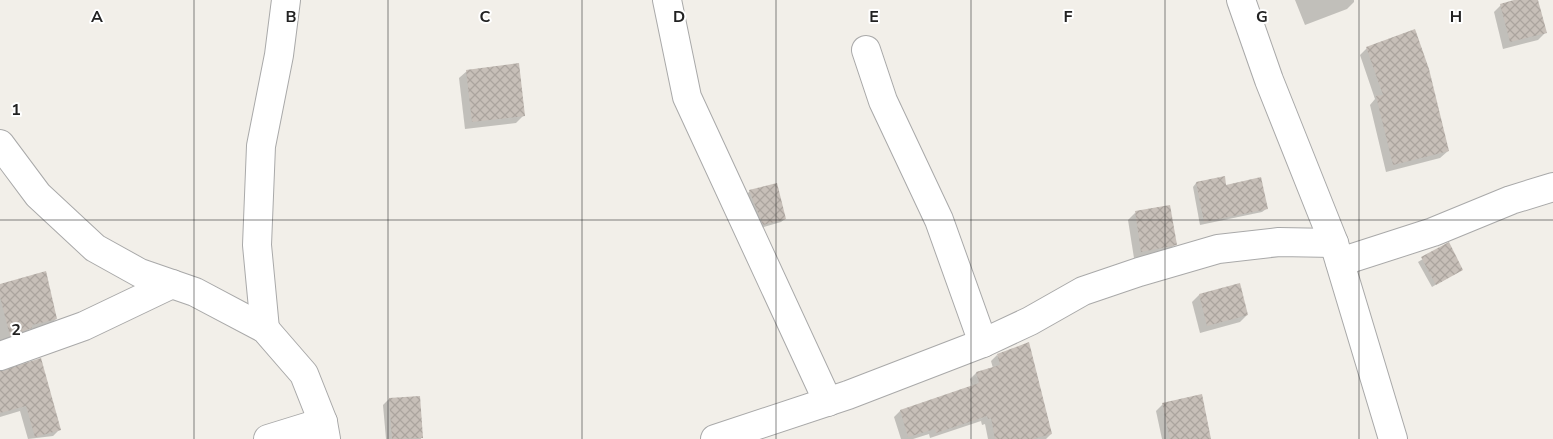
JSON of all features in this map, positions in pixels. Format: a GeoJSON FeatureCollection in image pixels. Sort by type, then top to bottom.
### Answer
{"type":"FeatureCollection","features":[{"type":"Feature","properties":{"kind":"street"},"geometry":{"type":"LineString","coordinates":[[265,329],[257,245],[261,146],[279,55],[287,0]]}},
{"type":"Feature","properties":{"kind":"street"},"geometry":{"type":"LineString","coordinates":[[667,0],[687,97],[828,402]]}},
{"type":"Feature","properties":{"kind":"street"},"geometry":{"type":"LineString","coordinates":[[1241,0],[1269,80],[1337,252],[1393,439]]}},
{"type":"Feature","properties":{"kind":"street"},"geometry":{"type":"LineString","coordinates":[[866,50],[883,101],[939,220],[983,343]]}},
{"type":"Feature","properties":{"kind":"street"},"geometry":{"type":"LineString","coordinates":[[4,157],[38,195],[95,248],[140,273],[196,292],[265,329],[304,374],[325,431],[268,439]]}},
{"type":"Feature","properties":{"kind":"street"},"geometry":{"type":"LineString","coordinates":[[715,439],[828,402],[983,343],[1030,321],[1083,291],[1157,267],[1218,249],[1279,242],[1337,252],[1433,232],[1512,200],[1553,187]]}},
{"type":"Feature","properties":{"kind":"street"},"geometry":{"type":"LineString","coordinates":[[0,356],[84,326],[172,284]]}},
{"type":"Feature","properties":{"kind":"building"},"geometry":{"type":"Polygon","coordinates":[[[1514,0],[1538,0],[1547,33],[1510,42],[1500,4],[1514,0]]]}},
{"type":"Feature","properties":{"kind":"building"},"geometry":{"type":"Polygon","coordinates":[[[1415,29],[1429,69],[1449,151],[1393,165],[1376,96],[1383,95],[1366,47],[1415,29]]]}},
{"type":"Feature","properties":{"kind":"building"},"geometry":{"type":"Polygon","coordinates":[[[519,63],[525,116],[472,122],[466,70],[519,63]]]}},
{"type":"Feature","properties":{"kind":"building"},"geometry":{"type":"Polygon","coordinates":[[[1225,176],[1226,185],[1261,177],[1268,209],[1204,222],[1196,182],[1225,176]]]}},
{"type":"Feature","properties":{"kind":"building"},"geometry":{"type":"Polygon","coordinates":[[[777,183],[786,219],[763,225],[749,190],[777,183]]]}},
{"type":"Feature","properties":{"kind":"building"},"geometry":{"type":"Polygon","coordinates":[[[1170,205],[1177,245],[1141,252],[1135,211],[1170,205]]]}},
{"type":"Feature","properties":{"kind":"building"},"geometry":{"type":"Polygon","coordinates":[[[1449,242],[1463,270],[1436,285],[1421,257],[1449,242]]]}},
{"type":"Feature","properties":{"kind":"building"},"geometry":{"type":"Polygon","coordinates":[[[46,271],[57,319],[32,325],[32,328],[10,336],[0,297],[0,284],[46,271]]]}},
{"type":"Feature","properties":{"kind":"building"},"geometry":{"type":"Polygon","coordinates":[[[1240,283],[1248,315],[1207,326],[1199,294],[1240,283]]]}},
{"type":"Feature","properties":{"kind":"building"},"geometry":{"type":"Polygon","coordinates":[[[1029,342],[1052,434],[1032,439],[995,439],[991,418],[988,419],[987,416],[936,433],[935,429],[908,437],[900,410],[979,383],[976,372],[1000,365],[997,354],[1029,342]]]}},
{"type":"Feature","properties":{"kind":"building"},"geometry":{"type":"Polygon","coordinates":[[[41,358],[61,430],[35,437],[26,406],[0,413],[0,371],[41,358]]]}},
{"type":"Feature","properties":{"kind":"building"},"geometry":{"type":"Polygon","coordinates":[[[1202,394],[1211,439],[1170,439],[1162,403],[1202,394]]]}},
{"type":"Feature","properties":{"kind":"building"},"geometry":{"type":"Polygon","coordinates":[[[420,396],[423,438],[392,439],[389,398],[420,396]]]}}]}
